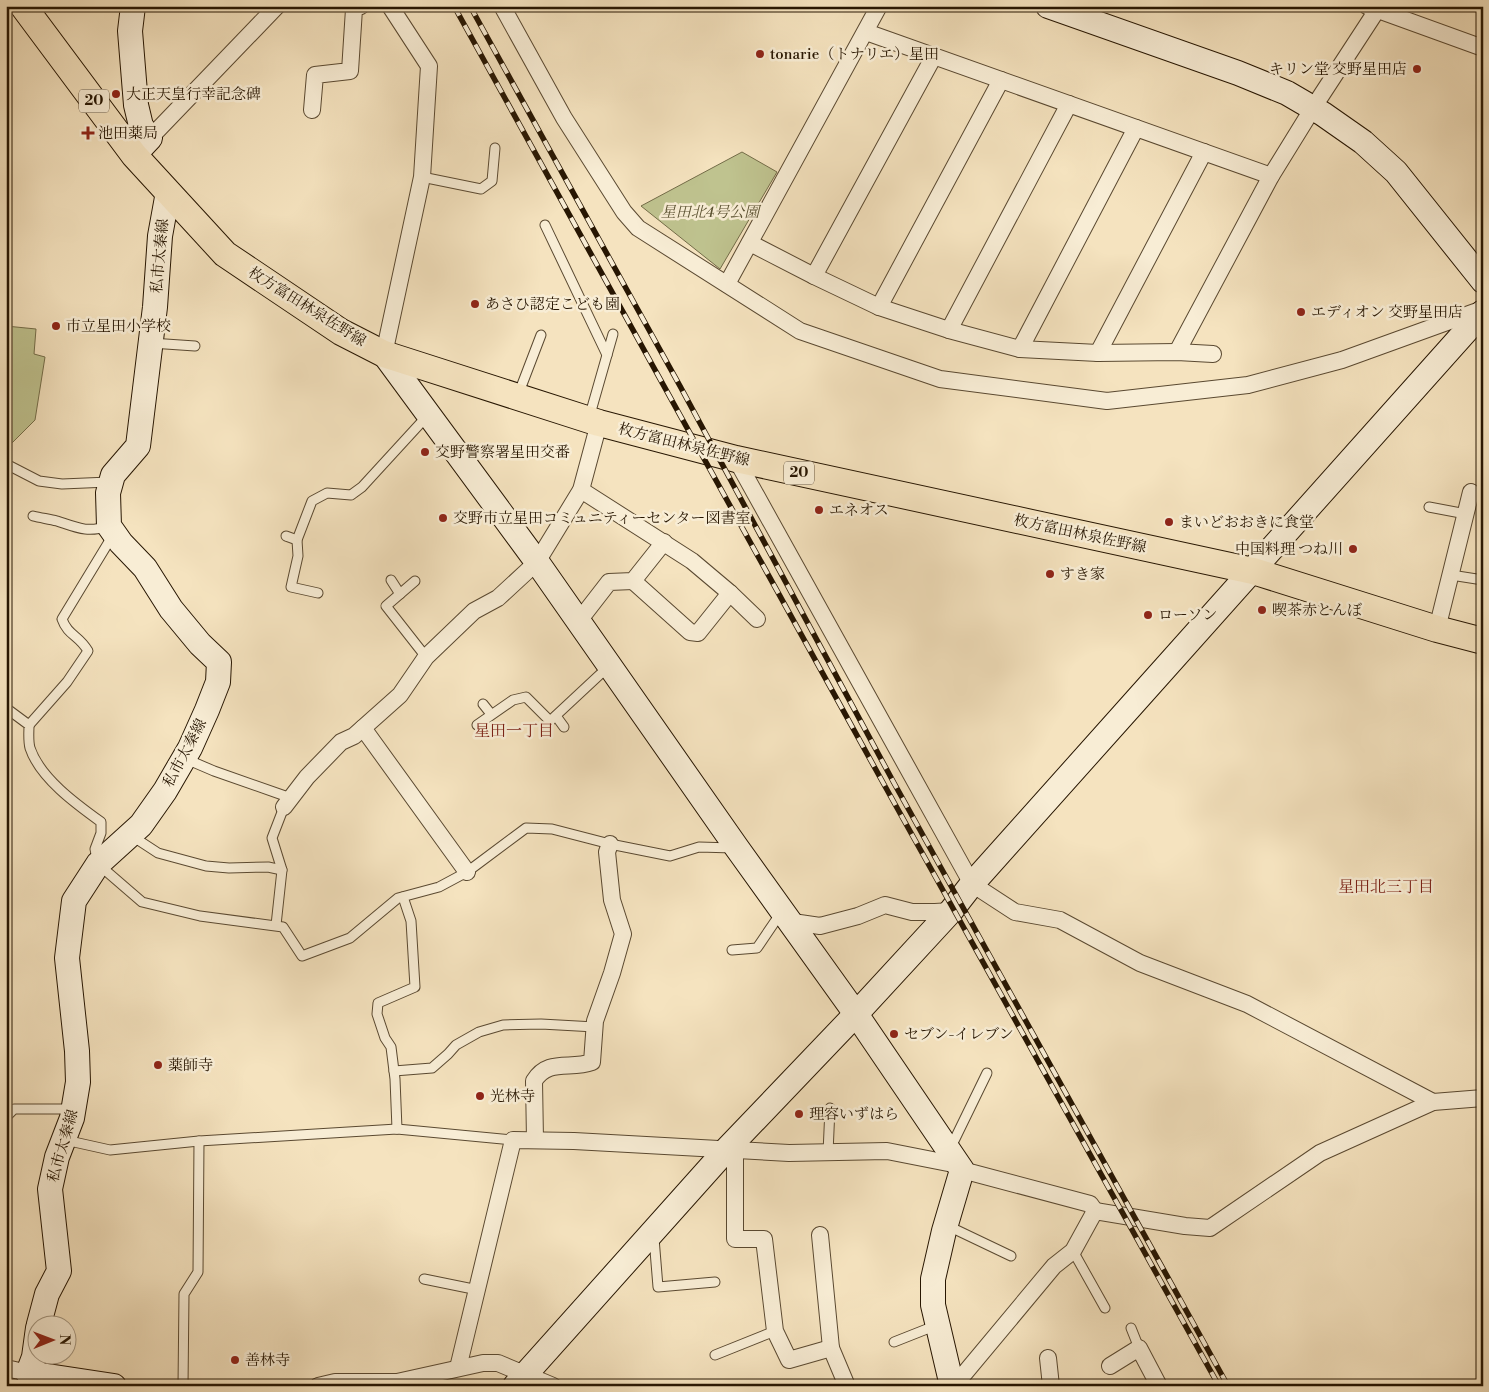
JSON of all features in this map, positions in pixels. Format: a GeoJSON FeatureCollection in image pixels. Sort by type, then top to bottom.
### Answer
{"type":"FeatureCollection","features":[{"type":"Feature","properties":{"kind":"main road","name":"枚方富田林泉佐野線"},"geometry":{"type":"LineString","coordinates":[[23,6],[142,146],[168,192],[225,254],[341,332],[384,354],[594,422],[736,459],[1253,571],[1437,629],[1483,641]]}},
{"type":"Feature","properties":{"kind":"street"},"geometry":{"type":"LineString","coordinates":[[133,6],[130,31],[136,105],[141,126],[142,146]]}},
{"type":"Feature","properties":{"kind":"street"},"geometry":{"type":"LineString","coordinates":[[142,146],[277,6]]}},
{"type":"Feature","properties":{"kind":"street"},"geometry":{"type":"LineString","coordinates":[[312,110],[315,75],[350,71],[354,9],[362,6]]}},
{"type":"Feature","properties":{"kind":"street"},"geometry":{"type":"LineString","coordinates":[[390,6],[429,66],[422,178],[384,354],[537,562],[732,848],[783,921],[856,1014],[956,1162],[946,1224],[933,1279],[933,1305],[953,1386]]}},
{"type":"Feature","properties":{"kind":"street"},"geometry":{"type":"LineString","coordinates":[[502,6],[564,118],[624,212],[638,228],[800,331],[940,379],[1107,401],[1248,385],[1342,360],[1483,310]]}},
{"type":"Feature","properties":{"kind":"street"},"geometry":{"type":"LineString","coordinates":[[727,284],[880,6]]}},
{"type":"Feature","properties":{"kind":"street"},"geometry":{"type":"LineString","coordinates":[[1048,6],[1238,73],[1287,93],[1313,108],[1363,142],[1396,172],[1483,281]]}},
{"type":"Feature","properties":{"kind":"street"},"geometry":{"type":"LineString","coordinates":[[1178,352],[1271,176],[1374,7],[1483,48]]}},
{"type":"Feature","properties":{"kind":"street"},"geometry":{"type":"LineString","coordinates":[[866,32],[1271,176]]}},
{"type":"Feature","properties":{"kind":"street"},"geometry":{"type":"LineString","coordinates":[[814,276],[934,56]]}},
{"type":"Feature","properties":{"kind":"street"},"geometry":{"type":"LineString","coordinates":[[879,307],[1001,80]]}},
{"type":"Feature","properties":{"kind":"street"},"geometry":{"type":"LineString","coordinates":[[949,330],[1069,104]]}},
{"type":"Feature","properties":{"kind":"street"},"geometry":{"type":"LineString","coordinates":[[1020,349],[1136,128]]}},
{"type":"Feature","properties":{"kind":"street"},"geometry":{"type":"LineString","coordinates":[[1098,353],[1204,152]]}},
{"type":"Feature","properties":{"kind":"street","name":"私市太秦線"},"geometry":{"type":"LineString","coordinates":[[41,1314],[47,1294],[59,1272],[50,1189],[57,1157],[74,1109],[78,1082],[77,1051],[67,958],[74,901],[98,864],[141,825],[165,791],[204,718],[218,682],[219,662],[200,644],[177,616],[145,568],[121,543],[112,529],[108,492],[113,475],[138,446],[151,343],[160,236],[168,192]]}},
{"type":"Feature","properties":{"kind":"street"},"geometry":{"type":"LineString","coordinates":[[750,243],[879,307],[949,330],[1020,349],[1098,353],[1178,352],[1213,354]]}},
{"type":"Feature","properties":{"kind":"street"},"geometry":{"type":"LineString","coordinates":[[520,1380],[653,1232],[951,911],[972,884],[1196,632],[1253,571],[1483,310]]}},
{"type":"Feature","properties":{"kind":"street"},"geometry":{"type":"LineString","coordinates":[[288,803],[307,777],[341,742],[354,736],[400,694],[426,657],[474,611],[498,598],[537,562],[582,490],[594,422]]}},
{"type":"Feature","properties":{"kind":"street"},"geometry":{"type":"LineString","coordinates":[[736,459],[972,884],[1015,912],[1060,920],[1140,963],[1247,1004],[1433,1102]]}},
{"type":"Feature","properties":{"kind":"street"},"geometry":{"type":"LineString","coordinates":[[582,490],[692,561],[757,619]]}},
{"type":"Feature","properties":{"kind":"street"},"geometry":{"type":"LineString","coordinates":[[1437,629],[1471,492]]}},
{"type":"Feature","properties":{"kind":"street"},"geometry":{"type":"LineString","coordinates":[[633,581],[664,542]]}},
{"type":"Feature","properties":{"kind":"street"},"geometry":{"type":"LineString","coordinates":[[578,622],[609,582],[633,581],[690,632],[698,633],[730,593]]}},
{"type":"Feature","properties":{"kind":"street"},"geometry":{"type":"LineString","coordinates":[[363,728],[467,872]]}},
{"type":"Feature","properties":{"kind":"street"},"geometry":{"type":"LineString","coordinates":[[535,1140],[534,1081],[539,1073],[549,1067],[584,1065],[592,1062],[594,1027],[623,934],[612,900],[607,852],[610,844]]}},
{"type":"Feature","properties":{"kind":"street"},"geometry":{"type":"LineString","coordinates":[[783,921],[820,926],[858,916],[885,905],[912,912],[951,911]]}},
{"type":"Feature","properties":{"kind":"street"},"geometry":{"type":"LineString","coordinates":[[458,1368],[513,1140],[574,1140],[789,1153],[887,1152],[956,1162],[1090,1204],[1095,1211],[1185,1226],[1210,1228],[1320,1153],[1433,1102],[1483,1098]]}},
{"type":"Feature","properties":{"kind":"street"},"geometry":{"type":"LineString","coordinates":[[731,1150],[736,1239],[764,1239],[775,1331],[790,1360],[831,1348]]}},
{"type":"Feature","properties":{"kind":"street"},"geometry":{"type":"LineString","coordinates":[[953,1386],[1054,1266],[1073,1251],[1095,1211]]}},
{"type":"Feature","properties":{"kind":"street"},"geometry":{"type":"LineString","coordinates":[[820,1236],[831,1348],[848,1386]]}},
{"type":"Feature","properties":{"kind":"street"},"geometry":{"type":"LineString","coordinates":[[1110,1366],[1139,1348],[1159,1386]]}},
{"type":"Feature","properties":{"kind":"street"},"geometry":{"type":"LineString","coordinates":[[1048,1358],[1051,1386]]}},
{"type":"Feature","properties":{"kind":"street"},"geometry":{"type":"LineString","coordinates":[[17,1370],[28,1362]]}},
{"type":"Feature","properties":{"kind":"street"},"geometry":{"type":"LineString","coordinates":[[318,1386],[335,1382],[397,1382],[483,1363],[498,1363],[520,1380],[553,1386]]}},
{"type":"Feature","properties":{"kind":"street"},"geometry":{"type":"LineString","coordinates":[[17,1370],[70,1382],[114,1386]]}},
{"type":"Feature","properties":{"kind":"lane"},"geometry":{"type":"LineString","coordinates":[[422,178],[481,189],[492,181],[495,148]]}},
{"type":"Feature","properties":{"kind":"lane"},"geometry":{"type":"LineString","coordinates":[[545,225],[607,355]]}},
{"type":"Feature","properties":{"kind":"lane"},"geometry":{"type":"LineString","coordinates":[[594,422],[612,334]]}},
{"type":"Feature","properties":{"kind":"lane"},"geometry":{"type":"LineString","coordinates":[[517,397],[541,335]]}},
{"type":"Feature","properties":{"kind":"lane"},"geometry":{"type":"LineString","coordinates":[[151,343],[195,346]]}},
{"type":"Feature","properties":{"kind":"lane"},"geometry":{"type":"LineString","coordinates":[[318,594],[290,588],[298,556],[297,540],[312,501],[327,493],[351,495],[362,488],[428,415]]}},
{"type":"Feature","properties":{"kind":"lane"},"geometry":{"type":"LineString","coordinates":[[6,464],[39,480],[62,484],[111,482]]}},
{"type":"Feature","properties":{"kind":"lane"},"geometry":{"type":"LineString","coordinates":[[1429,507],[1466,514]]}},
{"type":"Feature","properties":{"kind":"lane"},"geometry":{"type":"LineString","coordinates":[[33,516],[55,520],[82,530],[112,529]]}},
{"type":"Feature","properties":{"kind":"lane"},"geometry":{"type":"LineString","coordinates":[[112,529],[62,619],[66,629],[83,641],[88,651],[67,682],[29,725],[29,747],[44,774],[82,808],[101,822],[102,833],[95,850],[98,864],[142,902],[200,916],[283,927],[302,956],[350,938],[398,898],[439,887],[467,872],[526,828],[552,829],[610,844],[670,856],[699,847],[732,848]]}},
{"type":"Feature","properties":{"kind":"lane"},"geometry":{"type":"LineString","coordinates":[[286,536],[297,540]]}},
{"type":"Feature","properties":{"kind":"lane"},"geometry":{"type":"LineString","coordinates":[[1451,575],[1483,580]]}},
{"type":"Feature","properties":{"kind":"lane"},"geometry":{"type":"LineString","coordinates":[[391,580],[400,594]]}},
{"type":"Feature","properties":{"kind":"lane"},"geometry":{"type":"LineString","coordinates":[[415,581],[386,606],[426,657]]}},
{"type":"Feature","properties":{"kind":"lane"},"geometry":{"type":"LineString","coordinates":[[477,724],[513,700],[526,697],[550,721],[609,666]]}},
{"type":"Feature","properties":{"kind":"lane"},"geometry":{"type":"LineString","coordinates":[[483,704],[491,714]]}},
{"type":"Feature","properties":{"kind":"lane"},"geometry":{"type":"LineString","coordinates":[[6,708],[29,725]]}},
{"type":"Feature","properties":{"kind":"lane"},"geometry":{"type":"LineString","coordinates":[[556,716],[564,727]]}},
{"type":"Feature","properties":{"kind":"lane"},"geometry":{"type":"LineString","coordinates":[[184,758],[288,803],[272,838],[282,870],[276,925]]}},
{"type":"Feature","properties":{"kind":"lane"},"geometry":{"type":"LineString","coordinates":[[130,836],[158,853],[206,866],[229,868],[268,867],[282,870]]}},
{"type":"Feature","properties":{"kind":"lane"},"geometry":{"type":"LineString","coordinates":[[397,1129],[391,1047],[385,1038],[377,1014],[378,1003],[415,987],[411,921],[403,897]]}},
{"type":"Feature","properties":{"kind":"lane"},"geometry":{"type":"LineString","coordinates":[[732,950],[757,948],[783,921]]}},
{"type":"Feature","properties":{"kind":"lane"},"geometry":{"type":"LineString","coordinates":[[394,1071],[432,1068],[456,1045],[479,1032],[503,1025],[541,1024],[594,1027]]}},
{"type":"Feature","properties":{"kind":"lane"},"geometry":{"type":"LineString","coordinates":[[956,1162],[987,1073]]}},
{"type":"Feature","properties":{"kind":"lane"},"geometry":{"type":"LineString","coordinates":[[828,1152],[830,1108]]}},
{"type":"Feature","properties":{"kind":"lane"},"geometry":{"type":"LineString","coordinates":[[6,1117],[14,1109],[74,1109]]}},
{"type":"Feature","properties":{"kind":"lane"},"geometry":{"type":"LineString","coordinates":[[64,1140],[110,1150],[199,1141],[397,1129],[513,1140]]}},
{"type":"Feature","properties":{"kind":"lane"},"geometry":{"type":"LineString","coordinates":[[183,1386],[184,1294],[198,1272],[199,1141]]}},
{"type":"Feature","properties":{"kind":"lane"},"geometry":{"type":"LineString","coordinates":[[946,1224],[1011,1256]]}},
{"type":"Feature","properties":{"kind":"lane"},"geometry":{"type":"LineString","coordinates":[[653,1232],[658,1287],[715,1282]]}},
{"type":"Feature","properties":{"kind":"lane"},"geometry":{"type":"LineString","coordinates":[[1073,1251],[1104,1308]]}},
{"type":"Feature","properties":{"kind":"lane"},"geometry":{"type":"LineString","coordinates":[[424,1279],[478,1290]]}},
{"type":"Feature","properties":{"kind":"lane"},"geometry":{"type":"LineString","coordinates":[[894,1342],[937,1324]]}},
{"type":"Feature","properties":{"kind":"lane"},"geometry":{"type":"LineString","coordinates":[[1130,1328],[1139,1348]]}},
{"type":"Feature","properties":{"kind":"lane"},"geometry":{"type":"LineString","coordinates":[[715,1355],[775,1331]]}},
{"type":"Feature","properties":{"kind":"green space","name":"星田北4号公園"},"geometry":{"type":"Polygon","coordinates":[[[742,152],[777,172],[720,269],[641,206],[742,152]]]}},
{"type":"Feature","properties":{"kind":"green space"},"geometry":{"type":"Polygon","coordinates":[[[6,326],[36,329],[34,354],[45,357],[35,420],[6,449],[6,326]]]}},
{"type":"Feature","properties":{"kind":"railway"},"geometry":{"type":"LineString","coordinates":[[454,6],[1219,1386]]}},
{"type":"Feature","properties":{"kind":"railway"},"geometry":{"type":"LineString","coordinates":[[470,6],[680,386],[894,783],[1228,1386]]}},
{"type":"Feature","properties":{"kind":"place","name":"tonarie（トナリエ）星田"},"geometry":{"type":"Point","coordinates":[760,54]}},
{"type":"Feature","properties":{"kind":"place","name":"キリン堂 交野星田店"},"geometry":{"type":"Point","coordinates":[1417,69]}},
{"type":"Feature","properties":{"kind":"place","name":"大正天皇行幸記念碑"},"geometry":{"type":"Point","coordinates":[116,94]}},
{"type":"Feature","properties":{"kind":"place","name":"池田薬局"},"geometry":{"type":"Point","coordinates":[88,133]}},
{"type":"Feature","properties":{"kind":"place","name":"あさひ認定こども園"},"geometry":{"type":"Point","coordinates":[475,304]}},
{"type":"Feature","properties":{"kind":"place","name":"エディオン 交野星田店"},"geometry":{"type":"Point","coordinates":[1301,312]}},
{"type":"Feature","properties":{"kind":"place","name":"市立星田小学校"},"geometry":{"type":"Point","coordinates":[56,326]}},
{"type":"Feature","properties":{"kind":"place","name":"交野警察署星田交番"},"geometry":{"type":"Point","coordinates":[425,452]}},
{"type":"Feature","properties":{"kind":"place","name":"エネオス"},"geometry":{"type":"Point","coordinates":[819,510]}},
{"type":"Feature","properties":{"kind":"place","name":"交野市立星田コミュニティーセンター図書室"},"geometry":{"type":"Point","coordinates":[443,518]}},
{"type":"Feature","properties":{"kind":"place","name":"まいどおおきに食堂"},"geometry":{"type":"Point","coordinates":[1169,522]}},
{"type":"Feature","properties":{"kind":"place","name":"中国料理 つね川"},"geometry":{"type":"Point","coordinates":[1353,549]}},
{"type":"Feature","properties":{"kind":"place","name":"すき家"},"geometry":{"type":"Point","coordinates":[1050,574]}},
{"type":"Feature","properties":{"kind":"place","name":"喫茶赤とんぼ"},"geometry":{"type":"Point","coordinates":[1262,610]}},
{"type":"Feature","properties":{"kind":"place","name":"ローソン"},"geometry":{"type":"Point","coordinates":[1148,615]}},
{"type":"Feature","properties":{"kind":"place","name":"セブン-イレブン"},"geometry":{"type":"Point","coordinates":[894,1034]}},
{"type":"Feature","properties":{"kind":"place","name":"薬師寺"},"geometry":{"type":"Point","coordinates":[158,1065]}},
{"type":"Feature","properties":{"kind":"place","name":"光林寺"},"geometry":{"type":"Point","coordinates":[480,1096]}},
{"type":"Feature","properties":{"kind":"place","name":"理容いずはら"},"geometry":{"type":"Point","coordinates":[799,1114]}},
{"type":"Feature","properties":{"kind":"place","name":"善林寺"},"geometry":{"type":"Point","coordinates":[235,1360]}},
{"type":"Feature","properties":{"kind":"district","name":"星田一丁目"},"geometry":{"type":"Point","coordinates":[514,731]}},
{"type":"Feature","properties":{"kind":"district","name":"星田北三丁目"},"geometry":{"type":"Point","coordinates":[1386,887]}}]}
